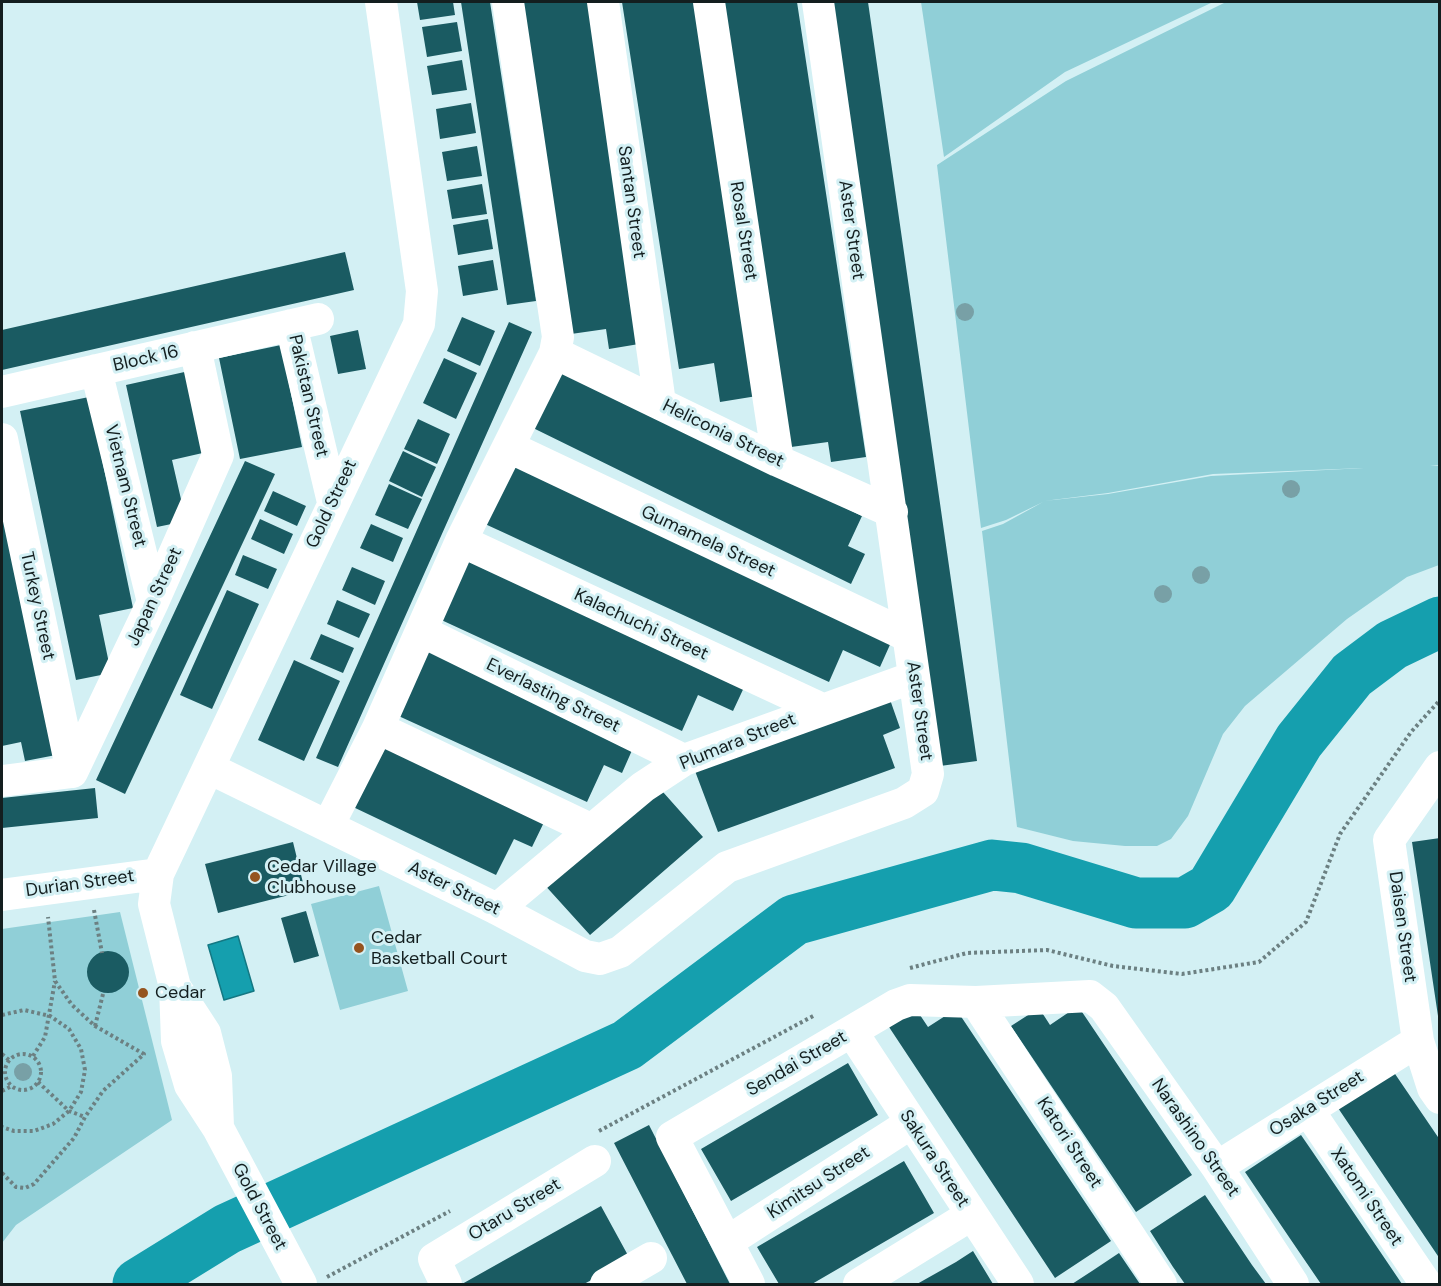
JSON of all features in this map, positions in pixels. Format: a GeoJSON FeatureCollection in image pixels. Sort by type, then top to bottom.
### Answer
{"type":"FeatureCollection","features":[{"type":"Feature","properties":{"kind":"street","name":"Gold Street"},"geometry":{"type":"LineString","coordinates":[[299,1281],[224,1140],[216,1076],[205,1033],[175,987],[154,904],[158,874],[419,324],[420,280],[381,2]]}},
{"type":"Feature","properties":{"kind":"street"},"geometry":{"type":"LineString","coordinates":[[328,826],[378,728],[461,541],[555,353],[558,337],[508,2]]}},
{"type":"Feature","properties":{"kind":"street","name":"Santan Street"},"geometry":{"type":"LineString","coordinates":[[603,2],[660,403]]}},
{"type":"Feature","properties":{"kind":"street","name":"Rosal Street"},"geometry":{"type":"LineString","coordinates":[[709,2],[778,461]]}},
{"type":"Feature","properties":{"kind":"street","name":"Aster Street"},"geometry":{"type":"LineString","coordinates":[[209,768],[497,909],[585,956],[600,959],[620,952],[727,867],[904,803],[923,791],[928,774],[818,2]]}},
{"type":"Feature","properties":{"kind":"street","name":"Pakistan Street"},"geometry":{"type":"LineString","coordinates":[[304,322],[333,502]]}},
{"type":"Feature","properties":{"kind":"street","name":"Block 16"},"geometry":{"type":"LineString","coordinates":[[2,392],[304,322]]}},
{"type":"Feature","properties":{"kind":"street","name":"Japan Street"},"geometry":{"type":"LineString","coordinates":[[72,772],[153,602],[218,455],[195,347]]}},
{"type":"Feature","properties":{"kind":"street","name":"Heliconia Street"},"geometry":{"type":"LineString","coordinates":[[555,353],[778,461],[892,512]]}},
{"type":"Feature","properties":{"kind":"street","name":"Vietnam Street"},"geometry":{"type":"LineString","coordinates":[[96,370],[153,602]]}},
{"type":"Feature","properties":{"kind":"street","name":"Turkey Street"},"geometry":{"type":"LineString","coordinates":[[2,439],[72,772]]}},
{"type":"Feature","properties":{"kind":"street","name":"Gumamela Street"},"geometry":{"type":"LineString","coordinates":[[509,447],[908,636]]}},
{"type":"Feature","properties":{"kind":"street","name":"Kalachuchi Street"},"geometry":{"type":"LineString","coordinates":[[461,541],[822,709]]}},
{"type":"Feature","properties":{"kind":"street","name":"Everlasting Street"},"geometry":{"type":"LineString","coordinates":[[421,631],[684,760]]}},
{"type":"Feature","properties":{"kind":"street","name":"Plumara Street"},"geometry":{"type":"LineString","coordinates":[[497,909],[590,829],[643,787],[684,760],[914,677]]}},
{"type":"Feature","properties":{"kind":"street"},"geometry":{"type":"LineString","coordinates":[[378,728],[590,829]]}},
{"type":"Feature","properties":{"kind":"street","name":"Daisen Street"},"geometry":{"type":"LineString","coordinates":[[1437,1090],[1418,1041],[1389,840],[1440,767]]}},
{"type":"Feature","properties":{"kind":"street"},"geometry":{"type":"LineString","coordinates":[[2,781],[72,772]]}},
{"type":"Feature","properties":{"kind":"street","name":"Durian Street"},"geometry":{"type":"LineString","coordinates":[[2,895],[158,874]]}},
{"type":"Feature","properties":{"kind":"street","name":"Sendai Street"},"geometry":{"type":"LineString","coordinates":[[748,1284],[672,1137],[896,1005],[910,1000],[976,1002],[1090,996]]}},
{"type":"Feature","properties":{"kind":"street","name":"Narashino Street"},"geometry":{"type":"LineString","coordinates":[[1090,996],[1104,1007],[1217,1167],[1293,1284]]}},
{"type":"Feature","properties":{"kind":"street","name":"Katori Street"},"geometry":{"type":"LineString","coordinates":[[976,1002],[1161,1284]]}},
{"type":"Feature","properties":{"kind":"street","name":"Sakura Street"},"geometry":{"type":"LineString","coordinates":[[852,1032],[1017,1284]]}},
{"type":"Feature","properties":{"kind":"street","name":"Osaka Street"},"geometry":{"type":"LineString","coordinates":[[1217,1167],[1418,1041]]}},
{"type":"Feature","properties":{"kind":"street","name":"Xatomi Street"},"geometry":{"type":"LineString","coordinates":[[1308,1110],[1426,1284]]}},
{"type":"Feature","properties":{"kind":"street","name":"Kimitsu Street"},"geometry":{"type":"LineString","coordinates":[[727,1242],[911,1123]]}},
{"type":"Feature","properties":{"kind":"street","name":"Otaru Street"},"geometry":{"type":"LineString","coordinates":[[440,1272],[595,1161]]}},
{"type":"Feature","properties":{"kind":"street"},"geometry":{"type":"LineString","coordinates":[[859,1284],[971,1215]]}},
{"type":"Feature","properties":{"kind":"street"},"geometry":{"type":"LineString","coordinates":[[606,1284],[651,1258]]}},
{"type":"Feature","properties":{"kind":"path"},"geometry":{"type":"LineString","coordinates":[[88,883],[102,952]]}},
{"type":"Feature","properties":{"kind":"path"},"geometry":{"type":"LineString","coordinates":[[33,1056],[45,1037],[55,981],[45,890]]}},
{"type":"Feature","properties":{"kind":"path"},"geometry":{"type":"LineString","coordinates":[[2,1173],[16,1187],[25,1188],[34,1184],[74,1138],[103,1091],[144,1054],[94,1026],[72,1005],[55,981]]}},
{"type":"Feature","properties":{"kind":"path"},"geometry":{"type":"LineString","coordinates":[[94,1026],[103,994]]}},
{"type":"Feature","properties":{"kind":"path"},"geometry":{"type":"LineString","coordinates":[[2,1015],[24,1010],[50,1016],[69,1029],[81,1048],[85,1070],[81,1092],[69,1112],[53,1124],[34,1131],[14,1131],[2,1127]]}},
{"type":"Feature","properties":{"kind":"path"},"geometry":{"type":"LineString","coordinates":[[2,1054],[9,1060]]}},
{"type":"Feature","properties":{"kind":"path"},"geometry":{"type":"LineString","coordinates":[[12,1086],[5,1074],[9,1060],[21,1054],[33,1056],[41,1068],[39,1082]]}},
{"type":"Feature","properties":{"kind":"path"},"geometry":{"type":"LineString","coordinates":[[39,1082],[69,1112],[85,1117]]}},
{"type":"Feature","properties":{"kind":"path"},"geometry":{"type":"LineString","coordinates":[[2,1091],[12,1086],[26,1090],[39,1082]]}},
{"type":"Feature","properties":{"kind":"shaded area"},"geometry":{"type":"Polygon","coordinates":[[[921,2],[1213,2],[1065,72],[944,157],[921,2]]]}},
{"type":"Feature","properties":{"kind":"shaded area"},"geometry":{"type":"Polygon","coordinates":[[[1226,2],[1439,2],[1440,465],[1430,466],[1439,466],[1439,565],[1407,577],[1347,619],[1245,706],[1223,734],[1188,816],[1171,839],[1157,846],[1125,846],[1073,841],[1017,827],[982,531],[1003,524],[1043,502],[1006,520],[981,528],[937,165],[1066,81],[1226,2]],[[1364,468],[1213,474],[1108,493],[1044,501],[1108,494],[1211,476],[1364,468]]]}},
{"type":"Feature","properties":{"kind":"shaded area","name":"Cedar Basketball Court"},"geometry":{"type":"Polygon","coordinates":[[[379,886],[408,991],[340,1010],[311,904],[379,886]]]}},
{"type":"Feature","properties":{"kind":"shaded area"},"geometry":{"type":"Polygon","coordinates":[[[120,912],[172,1120],[16,1225],[2,1243],[2,929],[120,912]]]}},
{"type":"Feature","properties":{"kind":"shaded area"},"geometry":{"type":"Polygon","coordinates":[[[238,936],[254,991],[224,1000],[208,945],[238,936]]]}},
{"type":"Feature","properties":{"kind":"building"},"geometry":{"type":"Polygon","coordinates":[[[417,2],[453,2],[455,15],[420,20],[417,2]]]}},
{"type":"Feature","properties":{"kind":"building"},"geometry":{"type":"Polygon","coordinates":[[[461,2],[490,2],[536,301],[507,305],[461,2]]]}},
{"type":"Feature","properties":{"kind":"building"},"geometry":{"type":"Polygon","coordinates":[[[520,2],[593,2],[645,343],[609,349],[606,329],[571,334],[520,2]]]}},
{"type":"Feature","properties":{"kind":"building"},"geometry":{"type":"Polygon","coordinates":[[[622,2],[695,2],[757,396],[720,402],[714,363],[679,369],[622,2]]]}},
{"type":"Feature","properties":{"kind":"building"},"geometry":{"type":"Polygon","coordinates":[[[724,2],[797,2],[866,457],[831,462],[828,442],[791,447],[724,2]]]}},
{"type":"Feature","properties":{"kind":"building"},"geometry":{"type":"Polygon","coordinates":[[[830,2],[868,2],[977,761],[940,766],[830,2]]]}},
{"type":"Feature","properties":{"kind":"building"},"geometry":{"type":"Polygon","coordinates":[[[457,22],[462,51],[427,57],[422,27],[457,22]]]}},
{"type":"Feature","properties":{"kind":"building"},"geometry":{"type":"Polygon","coordinates":[[[462,60],[467,90],[432,95],[427,66],[462,60]]]}},
{"type":"Feature","properties":{"kind":"building"},"geometry":{"type":"Polygon","coordinates":[[[471,103],[476,133],[440,139],[436,109],[471,103]]]}},
{"type":"Feature","properties":{"kind":"building"},"geometry":{"type":"Polygon","coordinates":[[[477,146],[482,176],[447,181],[442,152],[477,146]]]}},
{"type":"Feature","properties":{"kind":"building"},"geometry":{"type":"Polygon","coordinates":[[[482,184],[487,214],[452,219],[447,190],[482,184]]]}},
{"type":"Feature","properties":{"kind":"building"},"geometry":{"type":"Polygon","coordinates":[[[488,219],[493,249],[458,255],[453,225],[488,219]]]}},
{"type":"Feature","properties":{"kind":"building"},"geometry":{"type":"Polygon","coordinates":[[[345,252],[354,290],[2,370],[2,330],[345,252]]]}},
{"type":"Feature","properties":{"kind":"building"},"geometry":{"type":"Polygon","coordinates":[[[493,260],[498,290],[463,296],[458,266],[493,260]]]}},
{"type":"Feature","properties":{"kind":"building"},"geometry":{"type":"Polygon","coordinates":[[[462,317],[495,331],[480,366],[447,351],[462,317]]]}},
{"type":"Feature","properties":{"kind":"building"},"geometry":{"type":"Polygon","coordinates":[[[509,322],[532,332],[338,767],[316,758],[509,322]]]}},
{"type":"Feature","properties":{"kind":"building"},"geometry":{"type":"Polygon","coordinates":[[[358,330],[366,369],[338,374],[330,336],[358,330]]]}},
{"type":"Feature","properties":{"kind":"building"},"geometry":{"type":"Polygon","coordinates":[[[281,345],[302,447],[240,459],[219,358],[281,345]]]}},
{"type":"Feature","properties":{"kind":"building"},"geometry":{"type":"Polygon","coordinates":[[[444,358],[477,373],[456,419],[423,403],[444,358]]]}},
{"type":"Feature","properties":{"kind":"building"},"geometry":{"type":"Polygon","coordinates":[[[558,368],[862,516],[848,546],[865,554],[851,584],[529,426],[558,368]]]}},
{"type":"Feature","properties":{"kind":"building"},"geometry":{"type":"Polygon","coordinates":[[[189,371],[207,452],[172,460],[186,521],[157,527],[126,385],[189,371]]]}},
{"type":"Feature","properties":{"kind":"building"},"geometry":{"type":"Polygon","coordinates":[[[89,397],[133,608],[99,615],[111,673],[76,680],[20,411],[89,397]]]}},
{"type":"Feature","properties":{"kind":"building"},"geometry":{"type":"Polygon","coordinates":[[[418,419],[450,434],[437,464],[404,449],[418,419]]]}},
{"type":"Feature","properties":{"kind":"building"},"geometry":{"type":"Polygon","coordinates":[[[403,451],[436,467],[422,497],[389,481],[403,451]]]}},
{"type":"Feature","properties":{"kind":"building"},"geometry":{"type":"Polygon","coordinates":[[[245,461],[275,474],[125,794],[96,780],[245,461]]]}},
{"type":"Feature","properties":{"kind":"building"},"geometry":{"type":"Polygon","coordinates":[[[513,463],[893,638],[880,667],[843,650],[829,682],[485,524],[513,463]]]}},
{"type":"Feature","properties":{"kind":"building"},"geometry":{"type":"Polygon","coordinates":[[[389,484],[422,499],[408,529],[375,515],[389,484]]]}},
{"type":"Feature","properties":{"kind":"building"},"geometry":{"type":"Polygon","coordinates":[[[273,491],[306,506],[297,526],[264,511],[273,491]]]}},
{"type":"Feature","properties":{"kind":"building"},"geometry":{"type":"Polygon","coordinates":[[[2,503],[56,755],[25,761],[21,742],[2,746],[2,503]]]}},
{"type":"Feature","properties":{"kind":"building"},"geometry":{"type":"Polygon","coordinates":[[[260,519],[293,534],[284,554],[251,539],[260,519]]]}},
{"type":"Feature","properties":{"kind":"building"},"geometry":{"type":"Polygon","coordinates":[[[371,524],[403,538],[393,562],[360,548],[371,524]]]}},
{"type":"Feature","properties":{"kind":"building"},"geometry":{"type":"Polygon","coordinates":[[[467,553],[747,681],[733,711],[698,695],[682,731],[437,618],[467,553]]]}},
{"type":"Feature","properties":{"kind":"building"},"geometry":{"type":"Polygon","coordinates":[[[243,555],[277,569],[268,589],[235,575],[243,555]]]}},
{"type":"Feature","properties":{"kind":"building"},"geometry":{"type":"Polygon","coordinates":[[[352,567],[385,581],[375,605],[342,590],[352,567]]]}},
{"type":"Feature","properties":{"kind":"building"},"geometry":{"type":"Polygon","coordinates":[[[227,590],[259,604],[212,709],[180,695],[227,590]]]}},
{"type":"Feature","properties":{"kind":"building"},"geometry":{"type":"Polygon","coordinates":[[[337,600],[370,614],[359,638],[327,624],[337,600]]]}},
{"type":"Feature","properties":{"kind":"building"},"geometry":{"type":"Polygon","coordinates":[[[321,634],[354,648],[343,673],[310,659],[321,634]]]}},
{"type":"Feature","properties":{"kind":"building"},"geometry":{"type":"Polygon","coordinates":[[[424,642],[637,739],[622,773],[604,765],[587,802],[392,713],[424,642]]]}},
{"type":"Feature","properties":{"kind":"building"},"geometry":{"type":"Polygon","coordinates":[[[294,660],[340,681],[304,761],[258,740],[294,660]]]}},
{"type":"Feature","properties":{"kind":"building"},"geometry":{"type":"Polygon","coordinates":[[[887,691],[900,728],[883,735],[895,768],[718,832],[692,763],[887,691]]]}},
{"type":"Feature","properties":{"kind":"building"},"geometry":{"type":"Polygon","coordinates":[[[384,736],[548,814],[532,847],[514,839],[496,875],[351,806],[384,736]]]}},
{"type":"Feature","properties":{"kind":"building"},"geometry":{"type":"Polygon","coordinates":[[[655,783],[703,837],[590,935],[542,882],[655,783]]]}},
{"type":"Feature","properties":{"kind":"building"},"geometry":{"type":"Polygon","coordinates":[[[95,788],[98,818],[2,828],[2,798],[95,788]]]}},
{"type":"Feature","properties":{"kind":"building"},"geometry":{"type":"Polygon","coordinates":[[[1440,838],[1440,1016],[1438,1016],[1412,842],[1440,838]]]}},
{"type":"Feature","properties":{"kind":"building","name":"Cedar Village Clubhouse"},"geometry":{"type":"Polygon","coordinates":[[[293,842],[305,891],[218,913],[205,864],[293,842]]]}},
{"type":"Feature","properties":{"kind":"building"},"geometry":{"type":"Polygon","coordinates":[[[306,911],[319,956],[294,963],[281,918],[306,911]]]}},
{"type":"Feature","properties":{"kind":"building"},"geometry":{"type":"Polygon","coordinates":[[[108,951],[116,952],[123,957],[128,964],[128,980],[123,987],[116,992],[108,993],[100,992],[93,987],[88,980],[87,972],[88,964],[93,957],[100,952],[108,951]]]}},
{"type":"Feature","properties":{"kind":"building"},"geometry":{"type":"Polygon","coordinates":[[[1078,1006],[1192,1175],[1136,1212],[1011,1026],[1039,1008],[1050,1025],[1078,1006]]]}},
{"type":"Feature","properties":{"kind":"building"},"geometry":{"type":"Polygon","coordinates":[[[916,1009],[928,1027],[956,1009],[1111,1241],[1055,1278],[889,1027],[916,1009]]]}},
{"type":"Feature","properties":{"kind":"building"},"geometry":{"type":"Polygon","coordinates":[[[848,1063],[878,1115],[731,1201],[701,1149],[848,1063]]]}},
{"type":"Feature","properties":{"kind":"building"},"geometry":{"type":"Polygon","coordinates":[[[1391,1068],[1440,1140],[1440,1259],[1336,1105],[1391,1068]]]}},
{"type":"Feature","properties":{"kind":"building"},"geometry":{"type":"Polygon","coordinates":[[[649,1125],[730,1284],[687,1284],[614,1143],[649,1125]]]}},
{"type":"Feature","properties":{"kind":"building"},"geometry":{"type":"Polygon","coordinates":[[[1301,1135],[1402,1284],[1321,1284],[1291,1240],[1245,1172],[1301,1135]]]}},
{"type":"Feature","properties":{"kind":"building"},"geometry":{"type":"Polygon","coordinates":[[[904,1161],[934,1213],[812,1284],[779,1284],[757,1247],[904,1161]]]}},
{"type":"Feature","properties":{"kind":"building"},"geometry":{"type":"Polygon","coordinates":[[[1205,1195],[1266,1284],[1185,1284],[1173,1267],[1150,1231],[1205,1195]]]}},
{"type":"Feature","properties":{"kind":"building"},"geometry":{"type":"Polygon","coordinates":[[[601,1206],[630,1259],[584,1284],[462,1284],[601,1206]]]}},
{"type":"Feature","properties":{"kind":"building"},"geometry":{"type":"Polygon","coordinates":[[[973,1251],[993,1284],[917,1284],[956,1262],[973,1251]]]}},
{"type":"Feature","properties":{"kind":"building"},"geometry":{"type":"Polygon","coordinates":[[[1119,1253],[1140,1284],[1072,1284],[1092,1271],[1119,1253]]]}},
{"type":"Feature","properties":{"kind":"waterway"},"geometry":{"type":"LineString","coordinates":[[138,1284],[227,1229],[627,1045],[794,920],[992,865],[1021,868],[1136,903],[1185,903],[1211,888],[1299,741],[1352,675],[1392,645],[1440,622]]}},
{"type":"Feature","properties":{"kind":"place","name":"Cedar Village Clubhouse"},"geometry":{"type":"Point","coordinates":[255,877]}},
{"type":"Feature","properties":{"kind":"place","name":"Cedar Basketball Court"},"geometry":{"type":"Point","coordinates":[359,948]}},
{"type":"Feature","properties":{"kind":"place","name":"Cedar"},"geometry":{"type":"Point","coordinates":[143,993]}}]}
